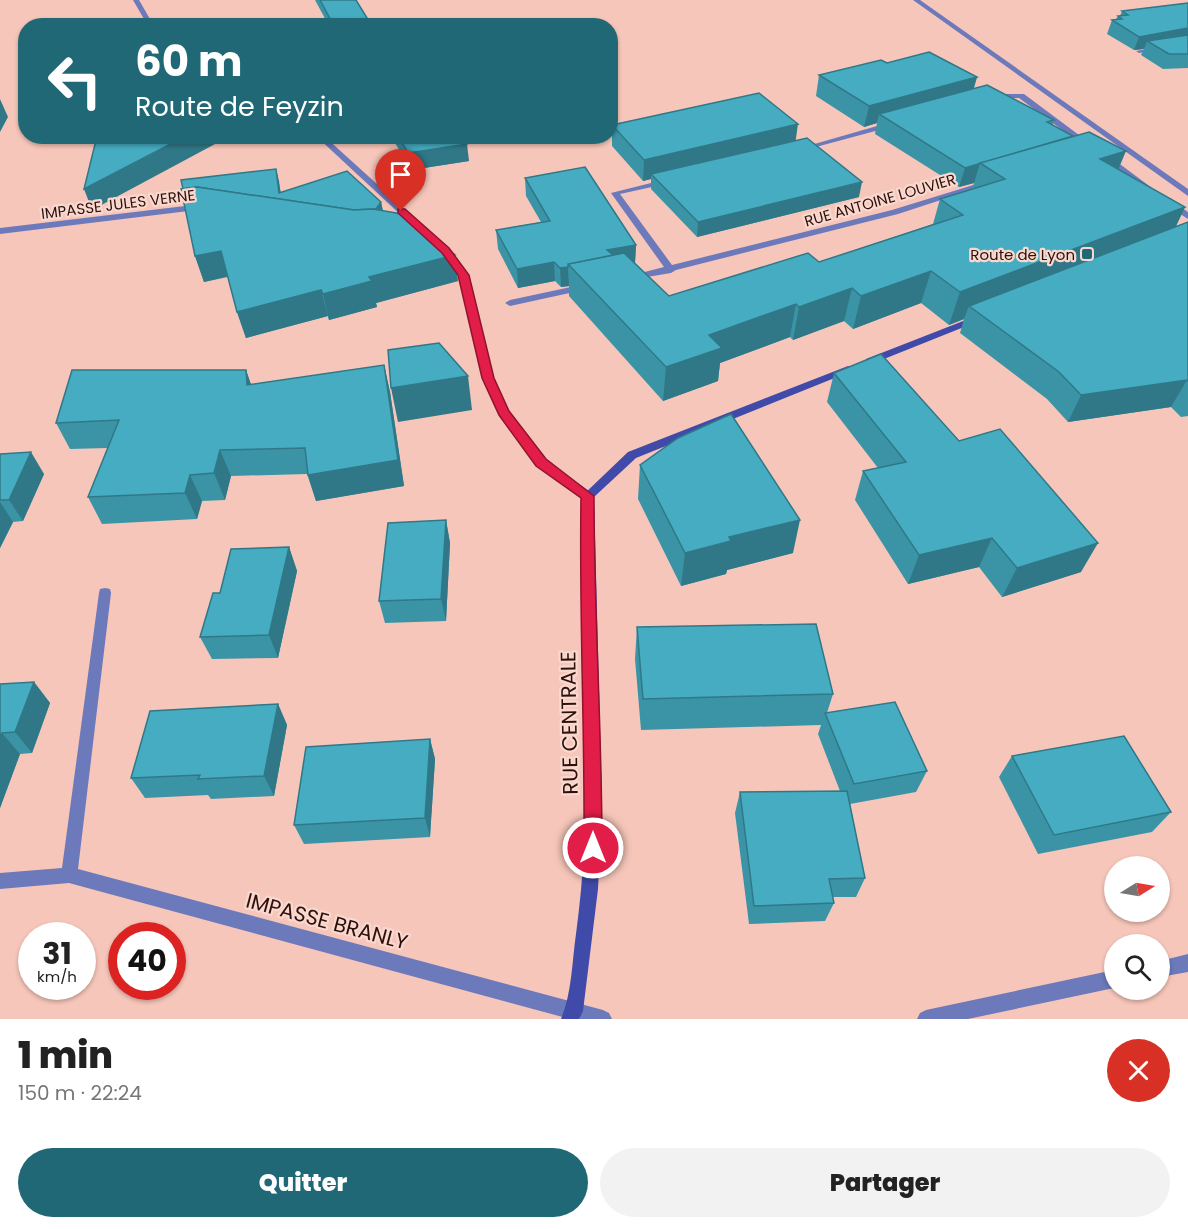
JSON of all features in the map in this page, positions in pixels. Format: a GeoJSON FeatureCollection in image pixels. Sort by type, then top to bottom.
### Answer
{"type":"FeatureCollection","features":[{"type":"Feature","properties":{"kind":"street"},"geometry":{"type":"LineString","coordinates":[[136,0],[146,18]]}},
{"type":"Feature","properties":{"kind":"street"},"geometry":{"type":"LineString","coordinates":[[916,0],[1188,193]]}},
{"type":"Feature","properties":{"kind":"street"},"geometry":{"type":"LineString","coordinates":[[1139,51],[1188,44]]}},
{"type":"Feature","properties":{"kind":"street"},"geometry":{"type":"LineString","coordinates":[[984,98],[995,95],[1021,96],[1188,216]]}},
{"type":"Feature","properties":{"kind":"street"},"geometry":{"type":"LineString","coordinates":[[789,152],[904,121]]}},
{"type":"Feature","properties":{"kind":"street"},"geometry":{"type":"LineString","coordinates":[[328,144],[421,228],[406,226]]}},
{"type":"Feature","properties":{"kind":"street"},"geometry":{"type":"LineString","coordinates":[[1085,154],[1096,151]]}},
{"type":"Feature","properties":{"kind":"street"},"geometry":{"type":"LineString","coordinates":[[671,270],[615,193],[673,179]]}},
{"type":"Feature","properties":{"kind":"street","name":"RUE ANTOINE LOUVIER"},"geometry":{"type":"LineString","coordinates":[[625,279],[671,270],[895,212],[995,181]]}},
{"type":"Feature","properties":{"kind":"street","name":"IMPASSE JULES VERNE"},"geometry":{"type":"LineString","coordinates":[[0,231],[205,207],[216,209]]}},
{"type":"Feature","properties":{"kind":"street"},"geometry":{"type":"LineString","coordinates":[[438,244],[464,275],[488,378],[503,412],[541,463],[588,496],[632,455],[987,314]]}},
{"type":"Feature","properties":{"kind":"street"},"geometry":{"type":"LineString","coordinates":[[510,303],[590,286]]}},
{"type":"Feature","properties":{"kind":"street","name":"RUE CENTRALE"},"geometry":{"type":"LineString","coordinates":[[572,1015],[593,848],[593,744],[587,564],[588,496]]}},
{"type":"Feature","properties":{"kind":"street"},"geometry":{"type":"LineString","coordinates":[[69,875],[105,593]]}},
{"type":"Feature","properties":{"kind":"street","name":"IMPASSE BRANLY"},"geometry":{"type":"LineString","coordinates":[[0,881],[69,875],[572,1015],[603,1019]]}},
{"type":"Feature","properties":{"kind":"street"},"geometry":{"type":"LineString","coordinates":[[1170,967],[1188,963]]}},
{"type":"Feature","properties":{"kind":"street"},"geometry":{"type":"LineString","coordinates":[[926,1019],[1104,981]]}},
{"type":"Feature","properties":{"kind":"building"},"geometry":{"type":"Polygon","coordinates":[[[320,0],[356,0],[367,18],[330,18],[320,0]]]}},
{"type":"Feature","properties":{"kind":"building"},"geometry":{"type":"Polygon","coordinates":[[[1188,3],[1188,28],[1139,37],[1112,20],[1122,19],[1118,16],[1128,15],[1122,11],[1188,3]]]}},
{"type":"Feature","properties":{"kind":"building"},"geometry":{"type":"Polygon","coordinates":[[[1188,35],[1188,54],[1169,54],[1147,41],[1188,35]]]}},
{"type":"Feature","properties":{"kind":"building"},"geometry":{"type":"Polygon","coordinates":[[[929,52],[977,77],[869,106],[819,75],[881,60],[887,63],[929,52]]]}},
{"type":"Feature","properties":{"kind":"building"},"geometry":{"type":"Polygon","coordinates":[[[987,85],[1054,120],[1047,122],[1073,136],[965,168],[879,114],[987,85]]]}},
{"type":"Feature","properties":{"kind":"building"},"geometry":{"type":"Polygon","coordinates":[[[759,93],[798,124],[644,160],[618,132],[618,124],[759,93]]]}},
{"type":"Feature","properties":{"kind":"building"},"geometry":{"type":"Polygon","coordinates":[[[1089,132],[1126,151],[1100,159],[1185,207],[960,292],[931,271],[861,296],[852,288],[799,307],[796,304],[709,335],[722,348],[666,367],[568,264],[624,253],[669,296],[808,253],[819,262],[963,215],[940,199],[1005,179],[980,163],[1089,132]]]}},
{"type":"Feature","properties":{"kind":"building"},"geometry":{"type":"Polygon","coordinates":[[[807,138],[862,182],[698,222],[651,174],[807,138]]]}},
{"type":"Feature","properties":{"kind":"building"},"geometry":{"type":"Polygon","coordinates":[[[95,144],[171,144],[84,189],[95,144]]]}},
{"type":"Feature","properties":{"kind":"building"},"geometry":{"type":"Polygon","coordinates":[[[403,144],[467,144],[408,153],[403,144]]]}},
{"type":"Feature","properties":{"kind":"building"},"geometry":{"type":"Polygon","coordinates":[[[585,167],[636,245],[607,250],[613,255],[568,264],[568,267],[560,268],[554,262],[517,269],[496,230],[550,221],[525,178],[585,167]]]}},
{"type":"Feature","properties":{"kind":"building"},"geometry":{"type":"Polygon","coordinates":[[[276,169],[279,193],[347,171],[381,202],[376,209],[354,210],[197,187],[183,189],[181,180],[276,169]]]}},
{"type":"Feature","properties":{"kind":"building"},"geometry":{"type":"Polygon","coordinates":[[[197,187],[354,210],[373,209],[408,215],[455,255],[369,277],[372,281],[323,294],[321,290],[237,312],[221,251],[195,256],[181,189],[197,187]]]}},
{"type":"Feature","properties":{"kind":"building"},"geometry":{"type":"Polygon","coordinates":[[[1188,222],[1188,381],[1081,395],[1059,372],[969,306],[1188,222]]]}},
{"type":"Feature","properties":{"kind":"building"},"geometry":{"type":"Polygon","coordinates":[[[439,343],[468,376],[391,388],[388,350],[439,343]]]}},
{"type":"Feature","properties":{"kind":"building"},"geometry":{"type":"Polygon","coordinates":[[[881,354],[959,441],[1000,429],[1098,543],[1017,568],[992,538],[919,555],[863,471],[906,462],[834,373],[881,354]]]}},
{"type":"Feature","properties":{"kind":"building"},"geometry":{"type":"Polygon","coordinates":[[[384,365],[398,460],[308,475],[305,448],[220,450],[214,473],[190,475],[185,493],[88,497],[119,420],[56,423],[72,370],[246,370],[247,385],[384,365]]]}},
{"type":"Feature","properties":{"kind":"building"},"geometry":{"type":"Polygon","coordinates":[[[731,414],[800,520],[729,537],[731,541],[685,553],[640,465],[678,438],[731,414]]]}},
{"type":"Feature","properties":{"kind":"building"},"geometry":{"type":"Polygon","coordinates":[[[31,452],[9,500],[0,500],[0,454],[31,452]]]}},
{"type":"Feature","properties":{"kind":"building"},"geometry":{"type":"Polygon","coordinates":[[[446,520],[441,599],[379,601],[388,523],[446,520]]]}},
{"type":"Feature","properties":{"kind":"building"},"geometry":{"type":"Polygon","coordinates":[[[289,547],[269,635],[200,637],[213,593],[220,593],[231,549],[289,547]]]}},
{"type":"Feature","properties":{"kind":"building"},"geometry":{"type":"Polygon","coordinates":[[[816,624],[833,694],[643,699],[637,627],[816,624]]]}},
{"type":"Feature","properties":{"kind":"building"},"geometry":{"type":"Polygon","coordinates":[[[34,682],[15,732],[2,733],[0,738],[0,684],[34,682]]]}},
{"type":"Feature","properties":{"kind":"building"},"geometry":{"type":"Polygon","coordinates":[[[895,702],[927,771],[854,784],[825,713],[895,702]]]}},
{"type":"Feature","properties":{"kind":"building"},"geometry":{"type":"Polygon","coordinates":[[[278,704],[264,776],[198,779],[200,775],[131,778],[150,711],[278,704]]]}},
{"type":"Feature","properties":{"kind":"building"},"geometry":{"type":"Polygon","coordinates":[[[1124,736],[1171,812],[1054,835],[1012,756],[1124,736]]]}},
{"type":"Feature","properties":{"kind":"building"},"geometry":{"type":"Polygon","coordinates":[[[430,739],[425,818],[294,825],[306,747],[430,739]]]}},
{"type":"Feature","properties":{"kind":"building"},"geometry":{"type":"Polygon","coordinates":[[[847,791],[865,878],[829,879],[834,903],[754,906],[740,792],[847,791]]]}},
{"type":"Feature","properties":{"kind":"place","name":"Route de Lyon"},"geometry":{"type":"Point","coordinates":[1087,254]}},
{"type":"Feature","properties":{"kind":"route"},"geometry":{"type":"LineString","coordinates":[[401,211],[446,251],[464,275],[488,378],[503,412],[541,463],[588,496],[587,564],[593,744],[593,848]]}}]}
